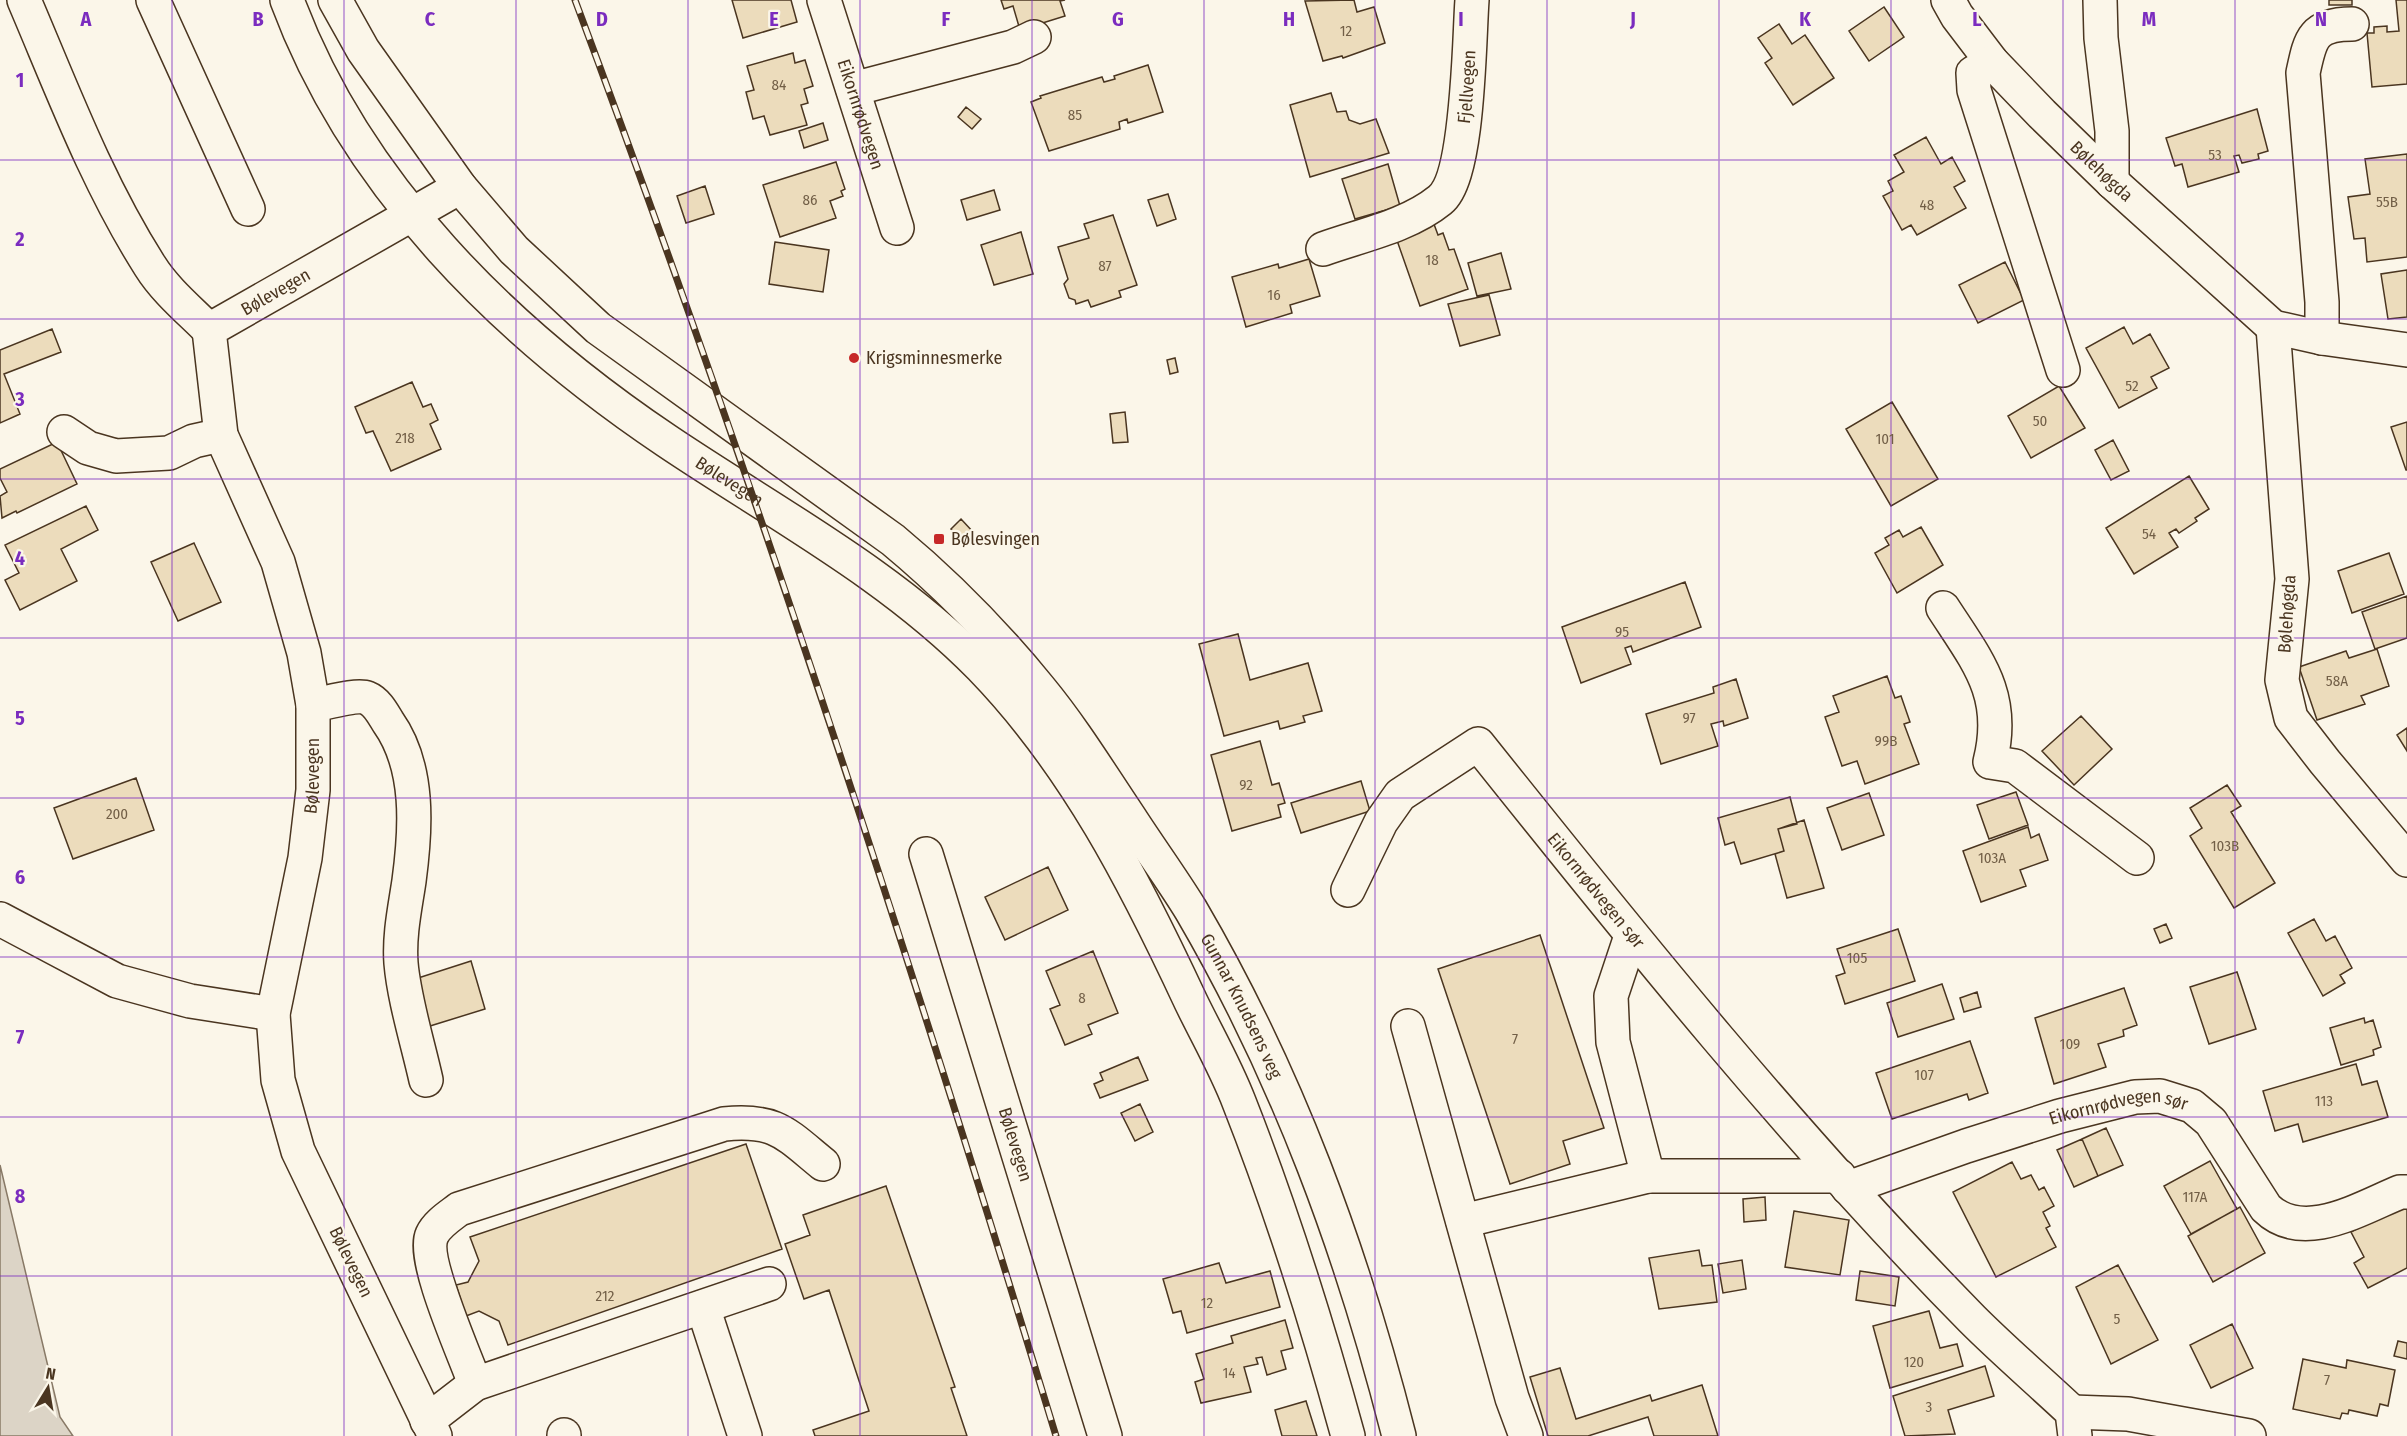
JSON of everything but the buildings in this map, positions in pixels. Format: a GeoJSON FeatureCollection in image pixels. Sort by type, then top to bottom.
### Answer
{"type":"FeatureCollection","features":[{"type":"Feature","properties":{"kind":"street"},"geometry":{"type":"LineString","coordinates":[[24,0],[99,174],[150,266],[167,288],[209,330]]}},
{"type":"Feature","properties":{"kind":"street"},"geometry":{"type":"LineString","coordinates":[[153,0],[248,209]]}},
{"type":"Feature","properties":{"kind":"street","name":"Bølevegen"},"geometry":{"type":"LineString","coordinates":[[287,0],[321,76],[358,142],[411,214],[477,288],[567,366],[665,440],[873,574],[979,665],[1022,713],[1072,777],[1158,928],[1238,1098],[1322,1340],[1348,1436]]}},
{"type":"Feature","properties":{"kind":"street"},"geometry":{"type":"LineString","coordinates":[[335,0],[363,50],[460,187]]}},
{"type":"Feature","properties":{"kind":"street","name":"Eikornrødvegen"},"geometry":{"type":"LineString","coordinates":[[824,0],[897,228]]}},
{"type":"Feature","properties":{"kind":"street","name":"Fjellvegen"},"geometry":{"type":"LineString","coordinates":[[1323,249],[1414,217],[1443,199],[1457,171],[1472,0]]}},
{"type":"Feature","properties":{"kind":"street","name":"Bølehøgda"},"geometry":{"type":"LineString","coordinates":[[1948,0],[1957,16],[1992,62],[2112,182],[2273,327],[2322,338],[2407,350]]}},
{"type":"Feature","properties":{"kind":"street"},"geometry":{"type":"LineString","coordinates":[[2100,0],[2101,39],[2112,131],[2112,182]]}},
{"type":"Feature","properties":{"kind":"street"},"geometry":{"type":"LineString","coordinates":[[2322,338],[2322,302],[2303,73],[2310,40],[2318,32],[2340,24],[2352,24]]}},
{"type":"Feature","properties":{"kind":"street"},"geometry":{"type":"LineString","coordinates":[[854,89],[1013,47],[1034,37]]}},
{"type":"Feature","properties":{"kind":"street"},"geometry":{"type":"LineString","coordinates":[[1992,62],[1973,74],[1974,90],[2063,370]]}},
{"type":"Feature","properties":{"kind":"street","name":"Bølevegen"},"geometry":{"type":"LineString","coordinates":[[431,1428],[298,1151],[278,1080],[273,1014],[304,858],[313,790],[313,705],[304,653],[278,562],[221,435],[209,330],[460,187]]}},
{"type":"Feature","properties":{"kind":"street","name":"Gunnar Knudsens veg"},"geometry":{"type":"LineString","coordinates":[[460,187],[514,250],[598,328],[893,540],[937,576],[1041,689],[1095,765],[1190,910],[1237,997],[1281,1087],[1332,1208],[1377,1351],[1400,1436]]}},
{"type":"Feature","properties":{"kind":"street","name":"Bølehøgda"},"geometry":{"type":"LineString","coordinates":[[2273,327],[2292,579],[2282,680],[2291,718],[2407,860]]}},
{"type":"Feature","properties":{"kind":"street"},"geometry":{"type":"LineString","coordinates":[[64,432],[88,448],[116,456],[169,453],[194,441],[221,435]]}},
{"type":"Feature","properties":{"kind":"street"},"geometry":{"type":"LineString","coordinates":[[1943,608],[1977,660],[1993,696],[1997,726],[1990,762],[2015,766],[2137,858]]}},
{"type":"Feature","properties":{"kind":"street"},"geometry":{"type":"LineString","coordinates":[[313,705],[356,696],[367,698],[376,705],[393,729],[411,773],[414,820],[409,879],[401,927],[401,964],[426,1080]]}},
{"type":"Feature","properties":{"kind":"street","name":"Eikornrødvegen sør"},"geometry":{"type":"LineString","coordinates":[[1348,890],[1381,822],[1400,795],[1478,744],[1631,936],[1844,1182],[2074,1424]]}},
{"type":"Feature","properties":{"kind":"street","name":"Bølevegen"},"geometry":{"type":"LineString","coordinates":[[926,854],[1105,1436]]}},
{"type":"Feature","properties":{"kind":"street"},"geometry":{"type":"LineString","coordinates":[[0,919],[117,981],[190,1001],[273,1014]]}},
{"type":"Feature","properties":{"kind":"street"},"geometry":{"type":"LineString","coordinates":[[1631,936],[1611,996],[1613,1042],[1648,1176]]}},
{"type":"Feature","properties":{"kind":"street"},"geometry":{"type":"LineString","coordinates":[[1408,1026],[1512,1398],[1526,1436]]}},
{"type":"Feature","properties":{"kind":"street","name":"Eikornrødvegen sør"},"geometry":{"type":"LineString","coordinates":[[1844,1182],[2060,1116],[2135,1097],[2160,1096],[2192,1106],[2211,1122],[2266,1208],[2277,1218],[2303,1225],[2337,1217],[2400,1192],[2407,1192]]}},
{"type":"Feature","properties":{"kind":"street"},"geometry":{"type":"LineString","coordinates":[[475,1384],[433,1272],[428,1249],[432,1234],[459,1209],[724,1124],[749,1122],[779,1129],[824,1164]]}},
{"type":"Feature","properties":{"kind":"street"},"geometry":{"type":"LineString","coordinates":[[1463,1221],[1648,1176],[1844,1182]]}},
{"type":"Feature","properties":{"kind":"street"},"geometry":{"type":"LineString","coordinates":[[431,1428],[475,1384],[769,1284]]}},
{"type":"Feature","properties":{"kind":"street"},"geometry":{"type":"LineString","coordinates":[[703,1307],[746,1436]]}},
{"type":"Feature","properties":{"kind":"street"},"geometry":{"type":"LineString","coordinates":[[2074,1424],[2128,1414],[2249,1436]]}},
{"type":"Feature","properties":{"kind":"shaded area"},"geometry":{"type":"Polygon","coordinates":[[[0,1165],[60,1417],[73,1436],[0,1436],[0,1165]]]}},
{"type":"Feature","properties":{"kind":"railway"},"geometry":{"type":"LineString","coordinates":[[575,0],[704,356],[827,714],[944,1074],[1056,1436]]}},
{"type":"Feature","properties":{"kind":"place","name":"Krigsminnesmerke"},"geometry":{"type":"Point","coordinates":[854,358]}},
{"type":"Feature","properties":{"kind":"place","name":"Bølesvingen"},"geometry":{"type":"Point","coordinates":[939,539]}}]}
